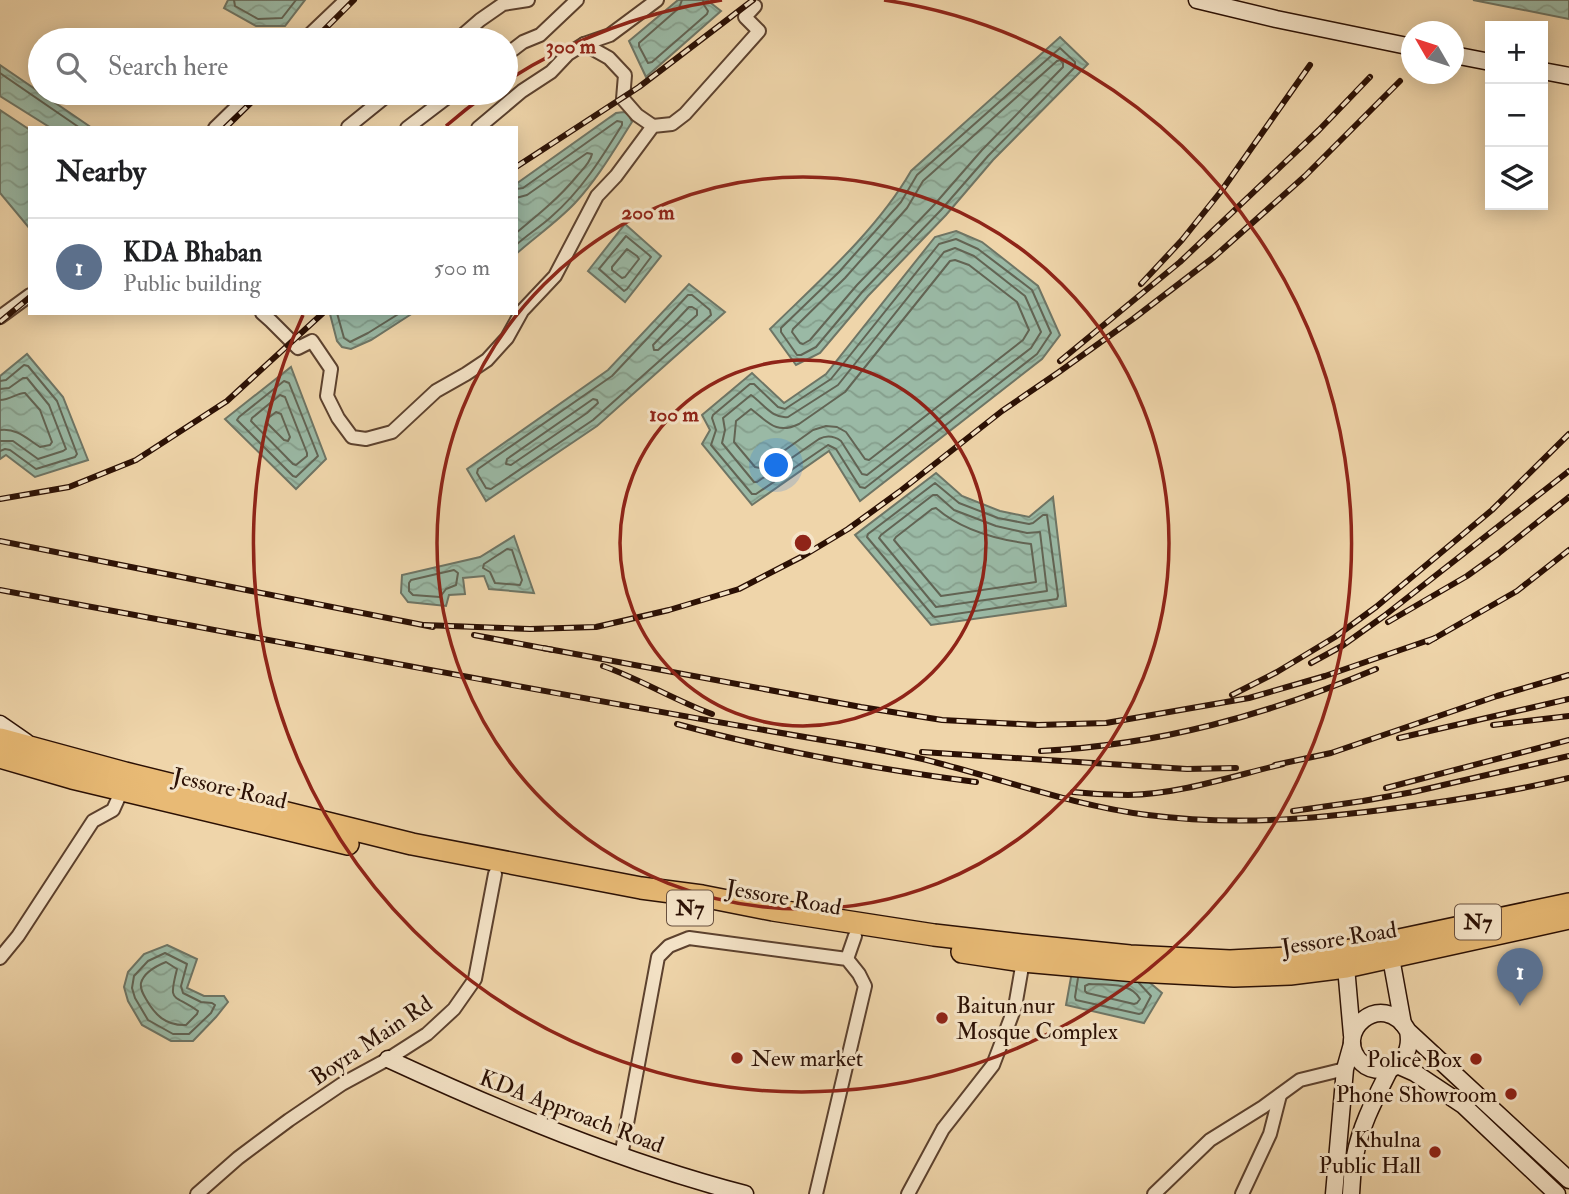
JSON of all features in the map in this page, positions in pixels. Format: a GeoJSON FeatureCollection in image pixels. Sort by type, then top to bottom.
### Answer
{"type":"FeatureCollection","features":[{"type":"Feature","properties":{"kind":"highway","name":"Jessore Road"},"geometry":{"type":"LineString","coordinates":[[0,739],[412,844],[641,888],[934,935],[1130,956],[1230,961],[1389,949],[1569,918]]}},
{"type":"Feature","properties":{"kind":"highway","name":"Jessore Road"},"geometry":{"type":"LineString","coordinates":[[0,757],[72,778],[393,855],[648,902],[1023,961],[1234,976],[1290,974],[1346,967],[1389,949]]}},
{"type":"Feature","properties":{"kind":"highway","name":"N7"},"geometry":{"type":"LineString","coordinates":[[1389,949],[1569,904]]}},
{"type":"Feature","properties":{"kind":"main road"},"geometry":{"type":"LineString","coordinates":[[1196,0],[1401,45]]}},
{"type":"Feature","properties":{"kind":"main road"},"geometry":{"type":"LineString","coordinates":[[1464,57],[1485,61]]}},
{"type":"Feature","properties":{"kind":"main road"},"geometry":{"type":"LineString","coordinates":[[1548,72],[1569,76]]}},
{"type":"Feature","properties":{"kind":"main road"},"geometry":{"type":"LineString","coordinates":[[0,724],[72,778]]}},
{"type":"Feature","properties":{"kind":"main road"},"geometry":{"type":"LineString","coordinates":[[1351,1194],[1354,1158],[1368,1113],[1393,1067],[1407,1054],[1409,1038],[1389,949]]}},
{"type":"Feature","properties":{"kind":"main road"},"geometry":{"type":"LineString","coordinates":[[1346,967],[1352,1040],[1359,1061],[1373,1069],[1393,1067],[1415,1073],[1463,1105],[1557,1194]]}},
{"type":"Feature","properties":{"kind":"main road"},"geometry":{"type":"LineString","coordinates":[[1334,1194],[1345,1069],[1355,1029],[1373,1014],[1390,1014],[1569,1180]]}},
{"type":"Feature","properties":{"kind":"main road","name":"KDA Approach Road"},"geometry":{"type":"LineString","coordinates":[[388,1059],[441,1084],[621,1156],[695,1181],[745,1194]]}},
{"type":"Feature","properties":{"kind":"street"},"geometry":{"type":"LineString","coordinates":[[317,28],[346,0]]}},
{"type":"Feature","properties":{"kind":"street"},"geometry":{"type":"LineString","coordinates":[[471,28],[503,4],[527,0]]}},
{"type":"Feature","properties":{"kind":"street"},"geometry":{"type":"LineString","coordinates":[[518,46],[540,35],[577,0]]}},
{"type":"Feature","properties":{"kind":"street"},"geometry":{"type":"LineString","coordinates":[[518,94],[551,72],[568,54],[584,44],[610,35],[657,0]]}},
{"type":"Feature","properties":{"kind":"street"},"geometry":{"type":"LineString","coordinates":[[584,44],[609,58],[625,75],[623,99],[637,116],[653,126],[672,124],[685,114],[759,31],[745,17],[755,6]]}},
{"type":"Feature","properties":{"kind":"street"},"geometry":{"type":"LineString","coordinates":[[217,126],[239,105]]}},
{"type":"Feature","properties":{"kind":"street"},"geometry":{"type":"LineString","coordinates":[[349,126],[375,105]]}},
{"type":"Feature","properties":{"kind":"street"},"geometry":{"type":"LineString","coordinates":[[410,126],[437,105]]}},
{"type":"Feature","properties":{"kind":"street"},"geometry":{"type":"LineString","coordinates":[[480,126],[505,105]]}},
{"type":"Feature","properties":{"kind":"street"},"geometry":{"type":"LineString","coordinates":[[264,315],[298,348],[312,341],[331,369],[327,396],[352,437],[366,439],[392,432],[436,391],[487,360],[507,338],[522,311],[555,276],[597,196],[616,176],[653,126]]}},
{"type":"Feature","properties":{"kind":"street"},"geometry":{"type":"LineString","coordinates":[[0,317],[28,296]]}},
{"type":"Feature","properties":{"kind":"street"},"geometry":{"type":"LineString","coordinates":[[0,958],[93,821],[113,810],[122,790]]}},
{"type":"Feature","properties":{"kind":"street","name":"Boyra Main Rd"},"geometry":{"type":"LineString","coordinates":[[197,1194],[238,1158],[289,1120],[342,1084],[427,1034],[454,1009],[475,979],[495,874]]}},
{"type":"Feature","properties":{"kind":"street"},"geometry":{"type":"LineString","coordinates":[[847,959],[855,936]]}},
{"type":"Feature","properties":{"kind":"street"},"geometry":{"type":"LineString","coordinates":[[621,1156],[658,957],[669,946],[689,939],[847,959],[866,986],[816,1194]]}},
{"type":"Feature","properties":{"kind":"street"},"geometry":{"type":"LineString","coordinates":[[908,1194],[943,1129],[993,1065],[1015,1007],[1023,961]]}},
{"type":"Feature","properties":{"kind":"street"},"geometry":{"type":"LineString","coordinates":[[1154,1194],[1210,1140],[1264,1107],[1300,1080],[1345,1069]]}},
{"type":"Feature","properties":{"kind":"street"},"geometry":{"type":"LineString","coordinates":[[1242,1194],[1270,1134],[1280,1095]]}},
{"type":"Feature","properties":{"kind":"water"},"geometry":{"type":"Polygon","coordinates":[[[228,0],[305,0],[285,26],[256,26],[224,8],[228,0]]]}},
{"type":"Feature","properties":{"kind":"water"},"geometry":{"type":"Polygon","coordinates":[[[678,0],[707,0],[721,11],[646,77],[629,41],[678,0]]]}},
{"type":"Feature","properties":{"kind":"water"},"geometry":{"type":"Polygon","coordinates":[[[1473,0],[1569,0],[1569,19],[1473,0]]]}},
{"type":"Feature","properties":{"kind":"water"},"geometry":{"type":"Polygon","coordinates":[[[1060,37],[1088,64],[993,160],[946,215],[868,296],[820,353],[796,365],[770,329],[882,214],[911,171],[1060,37]]]}},
{"type":"Feature","properties":{"kind":"water"},"geometry":{"type":"Polygon","coordinates":[[[0,65],[28,84],[28,105],[58,105],[89,126],[48,126],[0,96],[0,65]]]}},
{"type":"Feature","properties":{"kind":"water"},"geometry":{"type":"Polygon","coordinates":[[[0,110],[28,129],[28,227],[0,193],[0,110]]]}},
{"type":"Feature","properties":{"kind":"water"},"geometry":{"type":"Polygon","coordinates":[[[624,112],[632,122],[591,184],[568,210],[518,252],[518,183],[616,113],[624,112]]]}},
{"type":"Feature","properties":{"kind":"water"},"geometry":{"type":"Polygon","coordinates":[[[625,224],[661,256],[625,302],[588,271],[625,224]]]}},
{"type":"Feature","properties":{"kind":"water"},"geometry":{"type":"Polygon","coordinates":[[[956,231],[982,242],[1038,286],[1060,335],[1042,359],[860,501],[829,451],[752,505],[702,444],[710,430],[702,415],[752,373],[784,403],[826,374],[935,237],[956,231]]]}},
{"type":"Feature","properties":{"kind":"water"},"geometry":{"type":"Polygon","coordinates":[[[689,284],[725,312],[597,426],[486,501],[467,469],[608,370],[689,284]]]}},
{"type":"Feature","properties":{"kind":"water"},"geometry":{"type":"Polygon","coordinates":[[[330,315],[410,315],[371,340],[351,349],[342,347],[337,341],[330,315]]]}},
{"type":"Feature","properties":{"kind":"water"},"geometry":{"type":"Polygon","coordinates":[[[27,354],[63,397],[88,460],[35,477],[6,455],[0,459],[0,376],[27,354]]]}},
{"type":"Feature","properties":{"kind":"water"},"geometry":{"type":"Polygon","coordinates":[[[291,367],[326,459],[296,489],[225,419],[291,367]]]}},
{"type":"Feature","properties":{"kind":"water"},"geometry":{"type":"Polygon","coordinates":[[[936,473],[962,496],[1000,511],[1029,517],[1053,497],[1066,606],[931,625],[855,535],[936,473]]]}},
{"type":"Feature","properties":{"kind":"water"},"geometry":{"type":"Polygon","coordinates":[[[514,536],[534,593],[489,589],[484,576],[463,578],[465,594],[449,595],[446,606],[408,602],[401,593],[402,575],[480,557],[514,536]]]}},
{"type":"Feature","properties":{"kind":"water"},"geometry":{"type":"Polygon","coordinates":[[[167,945],[197,959],[187,988],[204,996],[224,996],[228,1002],[193,1041],[171,1041],[142,1025],[128,1001],[124,987],[128,972],[144,954],[167,945]]]}},
{"type":"Feature","properties":{"kind":"water"},"geometry":{"type":"Polygon","coordinates":[[[1073,966],[1136,971],[1162,993],[1144,1023],[1066,1005],[1073,966]]]}},
{"type":"Feature","properties":{"kind":"railway"},"geometry":{"type":"LineString","coordinates":[[326,28],[354,0]]}},
{"type":"Feature","properties":{"kind":"railway"},"geometry":{"type":"LineString","coordinates":[[518,166],[639,87],[753,0]]}},
{"type":"Feature","properties":{"kind":"railway"},"geometry":{"type":"LineString","coordinates":[[1141,284],[1182,240],[1222,190],[1310,65]]}},
{"type":"Feature","properties":{"kind":"railway"},"geometry":{"type":"LineString","coordinates":[[1060,361],[1180,262],[1319,130],[1370,77]]}},
{"type":"Feature","properties":{"kind":"railway"},"geometry":{"type":"LineString","coordinates":[[424,625],[530,629],[596,627],[669,610],[739,589],[803,556],[848,529],[899,492],[1002,411],[1133,319],[1214,257],[1305,176],[1400,81]]}},
{"type":"Feature","properties":{"kind":"railway"},"geometry":{"type":"LineString","coordinates":[[227,126],[249,105]]}},
{"type":"Feature","properties":{"kind":"railway"},"geometry":{"type":"LineString","coordinates":[[0,322],[28,299]]}},
{"type":"Feature","properties":{"kind":"railway"},"geometry":{"type":"LineString","coordinates":[[0,499],[69,487],[136,460],[227,401],[321,315]]}},
{"type":"Feature","properties":{"kind":"railway"},"geometry":{"type":"LineString","coordinates":[[1232,695],[1335,637],[1376,607],[1492,510],[1569,434]]}},
{"type":"Feature","properties":{"kind":"railway"},"geometry":{"type":"LineString","coordinates":[[1311,663],[1342,646],[1384,616],[1569,471]]}},
{"type":"Feature","properties":{"kind":"railway"},"geometry":{"type":"LineString","coordinates":[[1388,622],[1467,576],[1569,497]]}},
{"type":"Feature","properties":{"kind":"railway"},"geometry":{"type":"LineString","coordinates":[[0,541],[433,627]]}},
{"type":"Feature","properties":{"kind":"railway"},"geometry":{"type":"LineString","coordinates":[[1428,642],[1517,591],[1569,550]]}},
{"type":"Feature","properties":{"kind":"railway"},"geometry":{"type":"LineString","coordinates":[[0,590],[517,686],[883,750],[1068,799],[1148,815],[1250,821],[1317,817],[1457,800],[1569,778]]}},
{"type":"Feature","properties":{"kind":"railway"},"geometry":{"type":"LineString","coordinates":[[474,635],[553,650]]}},
{"type":"Feature","properties":{"kind":"railway"},"geometry":{"type":"LineString","coordinates":[[543,648],[942,720],[1038,725],[1106,723],[1249,698],[1325,676],[1435,638]]}},
{"type":"Feature","properties":{"kind":"railway"},"geometry":{"type":"LineString","coordinates":[[603,666],[712,714]]}},
{"type":"Feature","properties":{"kind":"railway"},"geometry":{"type":"LineString","coordinates":[[1041,751],[1128,742],[1212,725],[1253,714],[1376,669]]}},
{"type":"Feature","properties":{"kind":"railway"},"geometry":{"type":"LineString","coordinates":[[1275,765],[1331,753],[1497,696],[1569,675]]}},
{"type":"Feature","properties":{"kind":"railway"},"geometry":{"type":"LineString","coordinates":[[1399,738],[1569,699]]}},
{"type":"Feature","properties":{"kind":"railway"},"geometry":{"type":"LineString","coordinates":[[1493,725],[1569,716]]}},
{"type":"Feature","properties":{"kind":"railway"},"geometry":{"type":"LineString","coordinates":[[677,724],[825,758],[976,782]]}},
{"type":"Feature","properties":{"kind":"railway"},"geometry":{"type":"LineString","coordinates":[[1386,788],[1569,740]]}},
{"type":"Feature","properties":{"kind":"railway"},"geometry":{"type":"LineString","coordinates":[[922,752],[1187,769],[1236,768]]}},
{"type":"Feature","properties":{"kind":"railway"},"geometry":{"type":"LineString","coordinates":[[1293,811],[1413,792],[1569,756]]}},
{"type":"Feature","properties":{"kind":"railway"},"geometry":{"type":"LineString","coordinates":[[1073,792],[1148,794],[1206,784],[1283,764]]}},
{"type":"Feature","properties":{"kind":"place","name":"KDA Bhaban"},"geometry":{"type":"Point","coordinates":[1520,1006]}},
{"type":"Feature","properties":{"kind":"place","name":"Baitun nur Mosque Complex"},"geometry":{"type":"Point","coordinates":[942,1018]}},
{"type":"Feature","properties":{"kind":"place","name":"New market"},"geometry":{"type":"Point","coordinates":[737,1058]}},
{"type":"Feature","properties":{"kind":"place","name":"Police Box"},"geometry":{"type":"Point","coordinates":[1476,1059]}},
{"type":"Feature","properties":{"kind":"place","name":"Phone Showroom"},"geometry":{"type":"Point","coordinates":[1511,1094]}},
{"type":"Feature","properties":{"kind":"place","name":"Khulna Public Hall"},"geometry":{"type":"Point","coordinates":[1435,1152]}}]}
